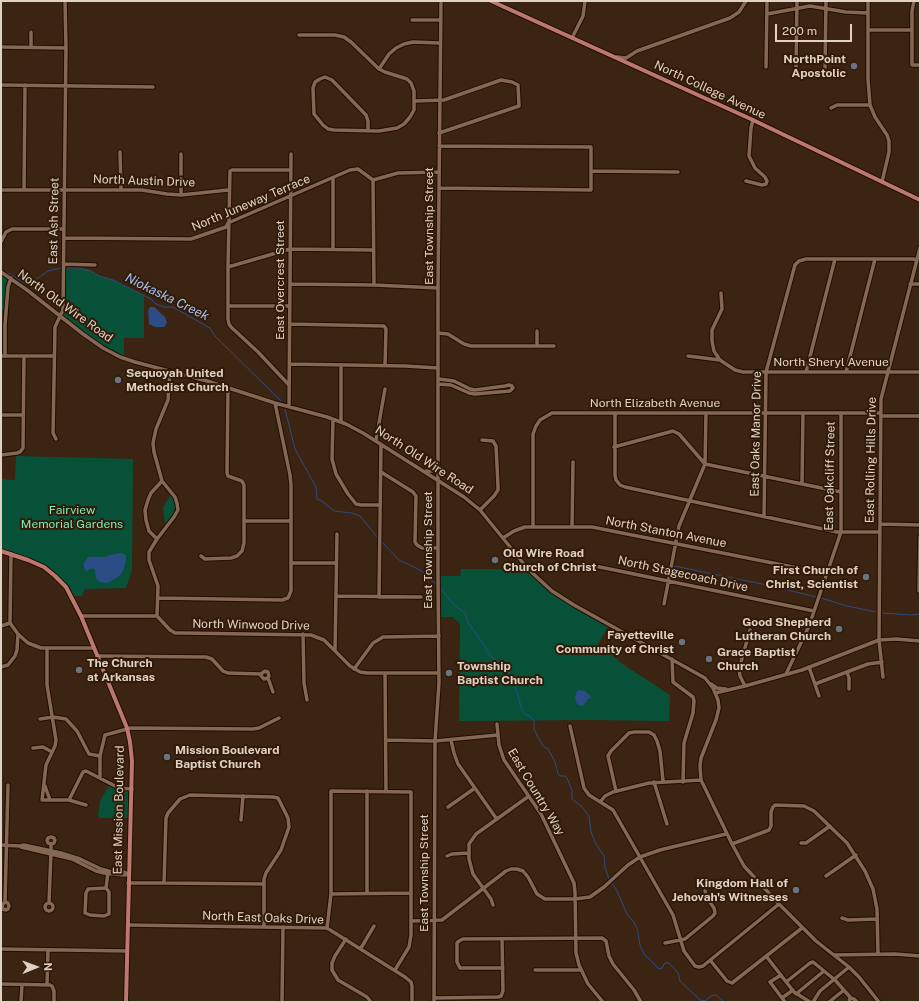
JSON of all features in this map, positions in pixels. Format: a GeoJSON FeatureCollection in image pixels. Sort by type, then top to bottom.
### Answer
{"type":"FeatureCollection","features":[{"type":"Feature","properties":{"kind":"main road","name":"North College Avenue"},"geometry":{"type":"LineString","coordinates":[[491,1],[753,120],[920,200]]}},
{"type":"Feature","properties":{"kind":"main road","name":"East Mission Boulevard"},"geometry":{"type":"LineString","coordinates":[[1,551],[37,564],[55,576],[66,587],[81,616],[127,728],[132,755],[132,789],[128,874],[126,1002]]}},
{"type":"Feature","properties":{"kind":"street","name":"East Ash Street"},"geometry":{"type":"LineString","coordinates":[[56,439],[54,433],[55,327],[56,322],[61,316],[63,310],[66,1]]}},
{"type":"Feature","properties":{"kind":"street","name":"East Township Street"},"geometry":{"type":"LineString","coordinates":[[434,1000],[435,741],[439,673],[438,288],[441,1]]}},
{"type":"Feature","properties":{"kind":"street"},"geometry":{"type":"LineString","coordinates":[[572,38],[583,16],[585,1]]}},
{"type":"Feature","properties":{"kind":"street"},"geometry":{"type":"LineString","coordinates":[[614,57],[626,58],[633,54],[730,18],[741,10],[746,1]]}},
{"type":"Feature","properties":{"kind":"street"},"geometry":{"type":"LineString","coordinates":[[766,67],[768,1]]}},
{"type":"Feature","properties":{"kind":"street"},"geometry":{"type":"LineString","coordinates":[[796,68],[797,1]]}},
{"type":"Feature","properties":{"kind":"street"},"geometry":{"type":"LineString","coordinates":[[825,68],[826,1]]}},
{"type":"Feature","properties":{"kind":"street"},"geometry":{"type":"LineString","coordinates":[[868,1],[868,84],[870,105],[889,141],[889,152],[882,182]]}},
{"type":"Feature","properties":{"kind":"street"},"geometry":{"type":"LineString","coordinates":[[914,1],[912,65],[920,65]]}},
{"type":"Feature","properties":{"kind":"street"},"geometry":{"type":"LineString","coordinates":[[767,14],[814,6],[846,12],[868,13]]}},
{"type":"Feature","properties":{"kind":"street"},"geometry":{"type":"LineString","coordinates":[[412,20],[441,20]]}},
{"type":"Feature","properties":{"kind":"street"},"geometry":{"type":"LineString","coordinates":[[868,30],[912,30]]}},
{"type":"Feature","properties":{"kind":"street"},"geometry":{"type":"LineString","coordinates":[[31,32],[31,47]]}},
{"type":"Feature","properties":{"kind":"street"},"geometry":{"type":"LineString","coordinates":[[299,35],[335,35],[344,37],[352,42],[379,69],[407,79],[411,84],[414,91],[414,110],[404,124],[389,130],[368,130],[334,130],[326,127],[317,120],[313,111],[313,88],[316,82],[320,79],[327,78],[332,80],[366,115],[368,130]]}},
{"type":"Feature","properties":{"kind":"street"},"geometry":{"type":"LineString","coordinates":[[379,69],[390,54],[396,48],[404,44],[413,42],[440,43]]}},
{"type":"Feature","properties":{"kind":"street"},"geometry":{"type":"LineString","coordinates":[[1,47],[66,48]]}},
{"type":"Feature","properties":{"kind":"street"},"geometry":{"type":"LineString","coordinates":[[628,64],[633,54]]}},
{"type":"Feature","properties":{"kind":"street"},"geometry":{"type":"LineString","coordinates":[[415,101],[439,101],[503,80],[514,82],[518,85],[519,106],[439,133]]}},
{"type":"Feature","properties":{"kind":"street"},"geometry":{"type":"LineString","coordinates":[[1,85],[153,87]]}},
{"type":"Feature","properties":{"kind":"street"},"geometry":{"type":"LineString","coordinates":[[24,190],[25,85]]}},
{"type":"Feature","properties":{"kind":"street"},"geometry":{"type":"LineString","coordinates":[[830,108],[837,105],[870,105]]}},
{"type":"Feature","properties":{"kind":"street"},"geometry":{"type":"LineString","coordinates":[[746,181],[762,185],[766,183],[766,179],[755,168],[749,156],[750,128],[753,120]]}},
{"type":"Feature","properties":{"kind":"street"},"geometry":{"type":"LineString","coordinates":[[439,146],[591,147],[591,190],[439,188]]}},
{"type":"Feature","properties":{"kind":"street"},"geometry":{"type":"LineString","coordinates":[[120,152],[120,189]]}},
{"type":"Feature","properties":{"kind":"street"},"geometry":{"type":"LineString","coordinates":[[181,154],[181,195]]}},
{"type":"Feature","properties":{"kind":"street","name":"East Overcrest Street"},"geometry":{"type":"LineString","coordinates":[[289,407],[291,154]]}},
{"type":"Feature","properties":{"kind":"street","name":"North Juneway Terrace"},"geometry":{"type":"LineString","coordinates":[[64,238],[186,240],[197,238],[226,227],[228,223],[350,170],[358,169],[373,180]]}},
{"type":"Feature","properties":{"kind":"street"},"geometry":{"type":"LineString","coordinates":[[289,385],[258,352],[231,327],[228,319],[228,174],[231,170],[291,170]]}},
{"type":"Feature","properties":{"kind":"street"},"geometry":{"type":"LineString","coordinates":[[591,171],[678,172]]}},
{"type":"Feature","properties":{"kind":"street"},"geometry":{"type":"LineString","coordinates":[[374,285],[373,180],[398,173],[439,172]]}},
{"type":"Feature","properties":{"kind":"street"},"geometry":{"type":"LineString","coordinates":[[333,178],[333,249]]}},
{"type":"Feature","properties":{"kind":"street","name":"North Austin Drive"},"geometry":{"type":"LineString","coordinates":[[1,190],[120,189],[181,195],[228,190]]}},
{"type":"Feature","properties":{"kind":"street"},"geometry":{"type":"LineString","coordinates":[[1,242],[6,232],[12,229],[64,229]]}},
{"type":"Feature","properties":{"kind":"street","name":"East Rolling Hills Drive"},"geometry":{"type":"LineString","coordinates":[[883,678],[879,640],[881,399],[920,248]]}},
{"type":"Feature","properties":{"kind":"street"},"geometry":{"type":"LineString","coordinates":[[228,267],[290,249],[373,250]]}},
{"type":"Feature","properties":{"kind":"street","name":"East Oaks Manor Drive"},"geometry":{"type":"LineString","coordinates":[[764,516],[766,372],[795,265],[804,259],[917,260]]}},
{"type":"Feature","properties":{"kind":"street"},"geometry":{"type":"LineString","coordinates":[[806,372],[835,259]]}},
{"type":"Feature","properties":{"kind":"street"},"geometry":{"type":"LineString","coordinates":[[846,372],[875,259]]}},
{"type":"Feature","properties":{"kind":"street"},"geometry":{"type":"LineString","coordinates":[[64,264],[95,265]]}},
{"type":"Feature","properties":{"kind":"street","name":"North Old Wire Road"},"geometry":{"type":"LineString","coordinates":[[1,272],[11,278],[83,334],[113,353],[135,362],[333,419],[376,440],[462,495],[480,510],[528,569],[552,591],[574,606],[701,676],[715,693],[718,704],[718,712],[701,758],[701,780],[726,834],[744,866],[802,928],[849,967],[879,1002]]}},
{"type":"Feature","properties":{"kind":"street"},"geometry":{"type":"LineString","coordinates":[[11,278],[8,287],[3,356],[54,356]]}},
{"type":"Feature","properties":{"kind":"street"},"geometry":{"type":"LineString","coordinates":[[290,284],[374,285],[438,288]]}},
{"type":"Feature","properties":{"kind":"street"},"geometry":{"type":"LineString","coordinates":[[910,284],[920,284]]}},
{"type":"Feature","properties":{"kind":"street"},"geometry":{"type":"LineString","coordinates":[[720,360],[714,351],[711,335],[714,324],[722,309],[721,293]]}},
{"type":"Feature","properties":{"kind":"street"},"geometry":{"type":"LineString","coordinates":[[228,306],[290,306]]}},
{"type":"Feature","properties":{"kind":"street"},"geometry":{"type":"LineString","coordinates":[[290,324],[384,326],[386,329],[385,366]]}},
{"type":"Feature","properties":{"kind":"street"},"geometry":{"type":"LineString","coordinates":[[537,331],[537,346]]}},
{"type":"Feature","properties":{"kind":"street"},"geometry":{"type":"LineString","coordinates":[[438,333],[448,334],[464,344],[471,346],[554,346]]}},
{"type":"Feature","properties":{"kind":"street"},"geometry":{"type":"LineString","coordinates":[[1,455],[20,452],[22,448],[24,356]]}},
{"type":"Feature","properties":{"kind":"street"},"geometry":{"type":"LineString","coordinates":[[688,356],[720,360]]}},
{"type":"Feature","properties":{"kind":"street","name":"North Sheryl Avenue"},"geometry":{"type":"LineString","coordinates":[[720,360],[731,368],[739,371],[920,372]]}},
{"type":"Feature","properties":{"kind":"street"},"geometry":{"type":"LineString","coordinates":[[290,364],[438,368]]}},
{"type":"Feature","properties":{"kind":"street"},"geometry":{"type":"LineString","coordinates":[[341,365],[341,422]]}},
{"type":"Feature","properties":{"kind":"street"},"geometry":{"type":"LineString","coordinates":[[81,616],[157,616],[157,582],[149,560],[149,552],[157,539],[174,518],[178,510],[175,497],[162,481],[153,443],[156,429],[168,400],[170,371]]}},
{"type":"Feature","properties":{"kind":"street"},"geometry":{"type":"LineString","coordinates":[[439,379],[454,381],[475,390],[509,385],[512,386],[512,388],[510,391],[475,394],[451,385],[439,384]]}},
{"type":"Feature","properties":{"kind":"street"},"geometry":{"type":"LineString","coordinates":[[201,556],[205,559],[231,558],[237,556],[242,551],[244,543],[244,485],[242,481],[228,476],[227,473],[228,388]]}},
{"type":"Feature","properties":{"kind":"street"},"geometry":{"type":"LineString","coordinates":[[376,440],[385,389]]}},
{"type":"Feature","properties":{"kind":"street"},"geometry":{"type":"LineString","coordinates":[[158,598],[288,598],[291,591],[290,475],[275,403]]}},
{"type":"Feature","properties":{"kind":"street","name":"North Elizabeth Avenue"},"geometry":{"type":"LineString","coordinates":[[533,527],[533,434],[538,422],[547,414],[556,412],[706,412],[841,413],[920,416]]}},
{"type":"Feature","properties":{"kind":"street"},"geometry":{"type":"LineString","coordinates":[[664,604],[680,523],[705,464],[706,412]]}},
{"type":"Feature","properties":{"kind":"street"},"geometry":{"type":"LineString","coordinates":[[615,413],[615,475],[616,480],[620,485],[841,532],[880,532]]}},
{"type":"Feature","properties":{"kind":"street"},"geometry":{"type":"LineString","coordinates":[[802,484],[803,413]]}},
{"type":"Feature","properties":{"kind":"street","name":"East Oakcliff Street"},"geometry":{"type":"LineString","coordinates":[[786,674],[810,626],[841,532],[841,413]]}},
{"type":"Feature","properties":{"kind":"street"},"geometry":{"type":"LineString","coordinates":[[1,415],[23,415]]}},
{"type":"Feature","properties":{"kind":"street"},"geometry":{"type":"LineString","coordinates":[[333,419],[332,460],[336,474],[356,504],[380,505]]}},
{"type":"Feature","properties":{"kind":"street"},"geometry":{"type":"LineString","coordinates":[[614,447],[673,431],[679,434],[705,464],[841,492]]}},
{"type":"Feature","properties":{"kind":"street"},"geometry":{"type":"LineString","coordinates":[[480,510],[494,496],[498,486],[496,446],[493,441],[482,440]]}},
{"type":"Feature","properties":{"kind":"street"},"geometry":{"type":"LineString","coordinates":[[380,597],[381,444]]}},
{"type":"Feature","properties":{"kind":"street"},"geometry":{"type":"LineString","coordinates":[[572,527],[573,462]]}},
{"type":"Feature","properties":{"kind":"street"},"geometry":{"type":"LineString","coordinates":[[424,470],[434,471],[438,464]]}},
{"type":"Feature","properties":{"kind":"street"},"geometry":{"type":"LineString","coordinates":[[380,472],[413,492],[416,496],[417,545],[422,548],[438,548]]}},
{"type":"Feature","properties":{"kind":"street"},"geometry":{"type":"LineString","coordinates":[[157,539],[150,531],[146,520],[145,510],[151,493],[162,481]]}},
{"type":"Feature","properties":{"kind":"street"},"geometry":{"type":"LineString","coordinates":[[245,521],[291,521]]}},
{"type":"Feature","properties":{"kind":"street"},"geometry":{"type":"LineString","coordinates":[[880,524],[920,525]]}},
{"type":"Feature","properties":{"kind":"street","name":"North Stanton Avenue"},"geometry":{"type":"LineString","coordinates":[[502,538],[517,529],[533,527],[604,529],[828,574]]}},
{"type":"Feature","properties":{"kind":"street"},"geometry":{"type":"LineString","coordinates":[[335,651],[337,534]]}},
{"type":"Feature","properties":{"kind":"street"},"geometry":{"type":"LineString","coordinates":[[919,591],[920,537]]}},
{"type":"Feature","properties":{"kind":"street"},"geometry":{"type":"LineString","coordinates":[[10,554],[10,623],[18,634],[31,645],[41,648],[94,648]]}},
{"type":"Feature","properties":{"kind":"street"},"geometry":{"type":"LineString","coordinates":[[291,563],[336,563]]}},
{"type":"Feature","properties":{"kind":"street","name":"North Stagecoach Drive"},"geometry":{"type":"LineString","coordinates":[[595,566],[814,611]]}},
{"type":"Feature","properties":{"kind":"street"},"geometry":{"type":"LineString","coordinates":[[336,596],[421,597]]}},
{"type":"Feature","properties":{"kind":"street","name":"North Winwood Drive"},"geometry":{"type":"LineString","coordinates":[[157,616],[167,627],[175,632],[303,634],[318,637],[324,640],[354,669]]}},
{"type":"Feature","properties":{"kind":"street"},"geometry":{"type":"LineString","coordinates":[[1,626],[10,623]]}},
{"type":"Feature","properties":{"kind":"street"},"geometry":{"type":"LineString","coordinates":[[745,686],[740,676],[739,669],[750,630]]}},
{"type":"Feature","properties":{"kind":"street"},"geometry":{"type":"LineString","coordinates":[[1,667],[8,665],[15,656],[18,634]]}},
{"type":"Feature","properties":{"kind":"street"},"geometry":{"type":"LineString","coordinates":[[303,634],[304,683],[307,700]]}},
{"type":"Feature","properties":{"kind":"street"},"geometry":{"type":"LineString","coordinates":[[439,636],[383,637],[373,643],[354,669],[364,673],[439,673]]}},
{"type":"Feature","properties":{"kind":"street"},"geometry":{"type":"LineString","coordinates":[[715,693],[745,686],[809,667],[879,640],[896,639],[920,641]]}},
{"type":"Feature","properties":{"kind":"street"},"geometry":{"type":"LineString","coordinates":[[47,649],[46,685],[56,740],[46,765],[42,800],[69,800],[86,805]]}},
{"type":"Feature","properties":{"kind":"street"},"geometry":{"type":"LineString","coordinates":[[97,656],[206,657],[212,659],[228,673],[261,674],[264,671],[267,672],[273,692]]}},
{"type":"Feature","properties":{"kind":"street"},"geometry":{"type":"LineString","coordinates":[[672,659],[673,682],[693,697],[694,701],[693,713],[684,743],[683,782]]}},
{"type":"Feature","properties":{"kind":"street"},"geometry":{"type":"LineString","coordinates":[[815,684],[868,664],[882,662]]}},
{"type":"Feature","properties":{"kind":"street"},"geometry":{"type":"LineString","coordinates":[[809,667],[819,696]]}},
{"type":"Feature","properties":{"kind":"street"},"geometry":{"type":"LineString","coordinates":[[847,672],[849,678],[849,689]]}},
{"type":"Feature","properties":{"kind":"street"},"geometry":{"type":"LineString","coordinates":[[385,673],[386,791]]}},
{"type":"Feature","properties":{"kind":"street"},"geometry":{"type":"LineString","coordinates":[[261,674],[263,678],[268,678]]}},
{"type":"Feature","properties":{"kind":"street"},"geometry":{"type":"LineString","coordinates":[[708,683],[717,688],[730,689]]}},
{"type":"Feature","properties":{"kind":"street"},"geometry":{"type":"LineString","coordinates":[[40,719],[53,717],[66,719],[77,731],[89,754],[100,756]]}},
{"type":"Feature","properties":{"kind":"street"},"geometry":{"type":"LineString","coordinates":[[100,778],[100,756],[105,735],[127,728],[253,729],[259,728],[279,718]]}},
{"type":"Feature","properties":{"kind":"street","name":"East Country Way"},"geometry":{"type":"LineString","coordinates":[[497,724],[500,749],[504,760],[547,824],[574,882],[576,953],[581,970],[588,984],[603,1002]]}},
{"type":"Feature","properties":{"kind":"street"},"geometry":{"type":"LineString","coordinates":[[570,726],[584,788],[589,795],[601,801],[613,810],[673,915],[684,951],[695,966],[701,967],[779,904]]}},
{"type":"Feature","properties":{"kind":"street"},"geometry":{"type":"LineString","coordinates":[[616,791],[608,756],[629,733],[634,732],[649,732],[654,735],[660,751],[663,782]]}},
{"type":"Feature","properties":{"kind":"street"},"geometry":{"type":"LineString","coordinates":[[386,740],[435,741],[498,734]]}},
{"type":"Feature","properties":{"kind":"street"},"geometry":{"type":"LineString","coordinates":[[452,740],[455,758],[496,818]]}},
{"type":"Feature","properties":{"kind":"street"},"geometry":{"type":"LineString","coordinates":[[33,748],[43,747],[52,752]]}},
{"type":"Feature","properties":{"kind":"street"},"geometry":{"type":"LineString","coordinates":[[69,800],[85,771],[88,771],[119,788],[132,789]]}},
{"type":"Feature","properties":{"kind":"street"},"geometry":{"type":"LineString","coordinates":[[601,801],[605,796],[616,791],[654,782],[683,782],[701,780]]}},
{"type":"Feature","properties":{"kind":"street"},"geometry":{"type":"LineString","coordinates":[[654,782],[667,824]]}},
{"type":"Feature","properties":{"kind":"street"},"geometry":{"type":"LineString","coordinates":[[5,902],[8,785]]}},
{"type":"Feature","properties":{"kind":"street"},"geometry":{"type":"LineString","coordinates":[[44,785],[50,800]]}},
{"type":"Feature","properties":{"kind":"street"},"geometry":{"type":"LineString","coordinates":[[448,807],[475,788]]}},
{"type":"Feature","properties":{"kind":"street"},"geometry":{"type":"LineString","coordinates":[[327,928],[330,894],[331,791],[412,792],[411,941],[396,970]]}},
{"type":"Feature","properties":{"kind":"street"},"geometry":{"type":"LineString","coordinates":[[367,791],[367,893]]}},
{"type":"Feature","properties":{"kind":"street"},"geometry":{"type":"LineString","coordinates":[[164,883],[166,818],[168,812],[180,799],[187,796],[276,797],[280,800],[288,818],[289,827],[281,850],[266,873],[264,884],[264,927]]}},
{"type":"Feature","properties":{"kind":"street"},"geometry":{"type":"LineString","coordinates":[[241,820],[243,796]]}},
{"type":"Feature","properties":{"kind":"street"},"geometry":{"type":"LineString","coordinates":[[493,905],[491,899],[473,874],[469,864],[468,853],[470,844],[473,836],[496,818],[529,796]]}},
{"type":"Feature","properties":{"kind":"street"},"geometry":{"type":"LineString","coordinates":[[732,844],[769,830],[771,826],[771,809],[775,805],[810,808],[847,843],[865,870],[873,890],[877,919],[878,954]]}},
{"type":"Feature","properties":{"kind":"street"},"geometry":{"type":"LineString","coordinates":[[801,843],[806,842],[830,826]]}},
{"type":"Feature","properties":{"kind":"street"},"geometry":{"type":"LineString","coordinates":[[412,921],[434,921],[444,919],[506,871],[514,868],[526,874],[535,891],[542,897],[551,900],[590,897],[628,865],[640,857],[660,850],[726,834]]}},
{"type":"Feature","properties":{"kind":"street"},"geometry":{"type":"LineString","coordinates":[[49,903],[51,844]]}},
{"type":"Feature","properties":{"kind":"street"},"geometry":{"type":"LineString","coordinates":[[1,845],[24,845],[51,853],[71,856],[108,872],[124,872],[128,874]]}},
{"type":"Feature","properties":{"kind":"street"},"geometry":{"type":"LineString","coordinates":[[447,856],[452,854],[468,853]]}},
{"type":"Feature","properties":{"kind":"street"},"geometry":{"type":"LineString","coordinates":[[826,876],[856,856]]}},
{"type":"Feature","properties":{"kind":"street"},"geometry":{"type":"LineString","coordinates":[[106,888],[88,889],[86,893],[85,913],[104,916],[109,914],[109,892],[106,888],[108,872]]}},
{"type":"Feature","properties":{"kind":"street"},"geometry":{"type":"LineString","coordinates":[[128,883],[264,884]]}},
{"type":"Feature","properties":{"kind":"street"},"geometry":{"type":"LineString","coordinates":[[665,943],[685,939],[715,913],[705,891]]}},
{"type":"Feature","properties":{"kind":"street"},"geometry":{"type":"LineString","coordinates":[[330,894],[411,893]]}},
{"type":"Feature","properties":{"kind":"street"},"geometry":{"type":"LineString","coordinates":[[842,918],[848,920],[877,919]]}},
{"type":"Feature","properties":{"kind":"street","name":"North East Oaks Drive"},"geometry":{"type":"LineString","coordinates":[[128,925],[327,928],[405,977],[410,982],[412,1002]]}},
{"type":"Feature","properties":{"kind":"street"},"geometry":{"type":"LineString","coordinates":[[361,948],[374,926]]}},
{"type":"Feature","properties":{"kind":"street"},"geometry":{"type":"LineString","coordinates":[[282,1002],[283,927]]}},
{"type":"Feature","properties":{"kind":"street"},"geometry":{"type":"LineString","coordinates":[[710,960],[730,983],[734,982],[802,928]]}},
{"type":"Feature","properties":{"kind":"street"},"geometry":{"type":"LineString","coordinates":[[503,968],[458,967],[457,945],[459,941],[463,939],[602,938],[606,941],[609,956],[613,964],[634,990],[641,1002]]}},
{"type":"Feature","properties":{"kind":"street"},"geometry":{"type":"LineString","coordinates":[[346,939],[335,956],[332,963],[332,970],[338,980],[371,1002]]}},
{"type":"Feature","properties":{"kind":"street"},"geometry":{"type":"LineString","coordinates":[[434,1000],[500,997],[503,991],[502,939]]}},
{"type":"Feature","properties":{"kind":"street"},"geometry":{"type":"LineString","coordinates":[[1,949],[127,951]]}},
{"type":"Feature","properties":{"kind":"street"},"geometry":{"type":"LineString","coordinates":[[47,985],[48,950]]}},
{"type":"Feature","properties":{"kind":"street"},"geometry":{"type":"LineString","coordinates":[[834,955],[878,954],[920,956]]}},
{"type":"Feature","properties":{"kind":"street"},"geometry":{"type":"LineString","coordinates":[[766,956],[794,992],[811,1002],[819,993],[849,967]]}},
{"type":"Feature","properties":{"kind":"street"},"geometry":{"type":"LineString","coordinates":[[786,982],[812,962],[835,980],[844,990],[849,1000],[854,999],[857,1002]]}},
{"type":"Feature","properties":{"kind":"street"},"geometry":{"type":"LineString","coordinates":[[535,970],[581,970]]}},
{"type":"Feature","properties":{"kind":"street"},"geometry":{"type":"LineString","coordinates":[[782,998],[794,992],[824,971]]}},
{"type":"Feature","properties":{"kind":"street"},"geometry":{"type":"LineString","coordinates":[[781,975],[770,982],[785,1002]]}},
{"type":"Feature","properties":{"kind":"street"},"geometry":{"type":"LineString","coordinates":[[1,984],[52,986],[54,988],[54,1002]]}},
{"type":"Feature","properties":{"kind":"street"},"geometry":{"type":"LineString","coordinates":[[22,985],[22,1002]]}},
{"type":"Feature","properties":{"kind":"street"},"geometry":{"type":"LineString","coordinates":[[829,1002],[844,990]]}},
{"type":"Feature","properties":{"kind":"green space"},"geometry":{"type":"Polygon","coordinates":[[[64,269],[87,269],[144,296],[144,338],[124,338],[124,358],[103,348],[61,316],[63,310],[64,269]]]}},
{"type":"Feature","properties":{"kind":"green space"},"geometry":{"type":"Polygon","coordinates":[[[1,272],[11,278],[8,284],[7,310],[1,311],[1,272]]]}},
{"type":"Feature","properties":{"kind":"green space","name":"Fairview Memorial Gardens"},"geometry":{"type":"Polygon","coordinates":[[[16,456],[133,459],[132,570],[126,588],[85,589],[82,596],[71,596],[66,587],[44,567],[1,551],[1,479],[15,480],[16,456]]]}},
{"type":"Feature","properties":{"kind":"green space"},"geometry":{"type":"Polygon","coordinates":[[[171,495],[175,502],[175,509],[165,525],[163,508],[171,495]]]}},
{"type":"Feature","properties":{"kind":"green space"},"geometry":{"type":"Polygon","coordinates":[[[461,569],[528,569],[552,591],[609,625],[597,646],[670,695],[669,721],[459,721],[460,624],[453,617],[439,617],[438,576],[460,576],[461,569]]]}},
{"type":"Feature","properties":{"kind":"green space"},"geometry":{"type":"Polygon","coordinates":[[[110,784],[119,788],[132,789],[131,818],[100,818],[98,815],[100,801],[110,784]]]}},
{"type":"Feature","properties":{"kind":"water"},"geometry":{"type":"Polygon","coordinates":[[[150,307],[154,307],[165,317],[167,323],[164,327],[155,327],[149,324],[148,310],[150,307]]]}},
{"type":"Feature","properties":{"kind":"water"},"geometry":{"type":"Polygon","coordinates":[[[122,553],[126,556],[123,571],[119,576],[110,582],[100,582],[96,578],[95,570],[92,568],[86,571],[84,568],[84,563],[88,557],[105,557],[122,553]]]}},
{"type":"Feature","properties":{"kind":"water"},"geometry":{"type":"Polygon","coordinates":[[[578,690],[585,691],[593,699],[589,698],[583,706],[577,704],[575,698],[578,690]]]}},
{"type":"Feature","properties":{"kind":"waterway","name":"Niokaska Creek"},"geometry":{"type":"LineString","coordinates":[[7,273],[24,283],[35,280],[48,271],[61,268]]}},
{"type":"Feature","properties":{"kind":"waterway","name":"Niokaska Creek"},"geometry":{"type":"LineString","coordinates":[[65,268],[78,268],[91,271],[99,276],[113,280],[151,299],[156,304],[164,307],[173,307],[210,328],[215,336],[281,401]]}},
{"type":"Feature","properties":{"kind":"waterway","name":"Niokaska Creek"},"geometry":{"type":"LineString","coordinates":[[285,409],[295,449],[316,487],[317,499],[322,501],[334,511],[352,513],[360,516],[378,538]]}},
{"type":"Feature","properties":{"kind":"waterway","name":"Niokaska Creek"},"geometry":{"type":"LineString","coordinates":[[382,542],[399,560],[420,570],[436,584]]}},
{"type":"Feature","properties":{"kind":"waterway"},"geometry":{"type":"LineString","coordinates":[[674,566],[772,586],[816,597]]}},
{"type":"Feature","properties":{"kind":"waterway","name":"Niokaska Creek"},"geometry":{"type":"LineString","coordinates":[[441,589],[455,606],[465,613],[469,624],[491,657],[502,664],[512,678],[522,710],[534,720],[534,729],[543,746],[548,749],[555,762],[558,774],[567,778],[572,790],[572,799],[582,807],[589,816],[591,832],[596,844],[604,856],[605,868],[609,879]]}},
{"type":"Feature","properties":{"kind":"waterway"},"geometry":{"type":"LineString","coordinates":[[821,598],[847,606],[876,612]]}},
{"type":"Feature","properties":{"kind":"waterway"},"geometry":{"type":"LineString","coordinates":[[883,613],[911,615],[920,614]]}},
{"type":"Feature","properties":{"kind":"waterway","name":"Niokaska Creek"},"geometry":{"type":"LineString","coordinates":[[612,883],[627,914],[637,928],[640,945],[644,954],[659,969],[662,968],[665,963],[669,963],[678,973],[680,981],[700,1000],[705,1001],[711,996],[716,995],[724,1002]]}},
{"type":"Feature","properties":{"kind":"place","name":"NorthPoint Apostolic"},"geometry":{"type":"Point","coordinates":[854,66]}},
{"type":"Feature","properties":{"kind":"place","name":"Sequoyah United Methodist Church"},"geometry":{"type":"Point","coordinates":[118,380]}},
{"type":"Feature","properties":{"kind":"place","name":"Old Wire Road Church of Christ"},"geometry":{"type":"Point","coordinates":[495,560]}},
{"type":"Feature","properties":{"kind":"place","name":"First Church of Christ, Scientist"},"geometry":{"type":"Point","coordinates":[866,577]}},
{"type":"Feature","properties":{"kind":"place","name":"Good Shepherd Lutheran Church"},"geometry":{"type":"Point","coordinates":[839,629]}},
{"type":"Feature","properties":{"kind":"place","name":"Fayetteville Community of Christ"},"geometry":{"type":"Point","coordinates":[682,642]}},
{"type":"Feature","properties":{"kind":"place","name":"Grace Baptist Church"},"geometry":{"type":"Point","coordinates":[709,659]}},
{"type":"Feature","properties":{"kind":"place","name":"The Church at Arkansas"},"geometry":{"type":"Point","coordinates":[79,670]}},
{"type":"Feature","properties":{"kind":"place","name":"Township Baptist Church"},"geometry":{"type":"Point","coordinates":[449,673]}},
{"type":"Feature","properties":{"kind":"place","name":"Mission Boulevard Baptist Church"},"geometry":{"type":"Point","coordinates":[167,757]}},
{"type":"Feature","properties":{"kind":"place","name":"Kingdom Hall of Jehovah's Witnesses"},"geometry":{"type":"Point","coordinates":[796,890]}}]}
